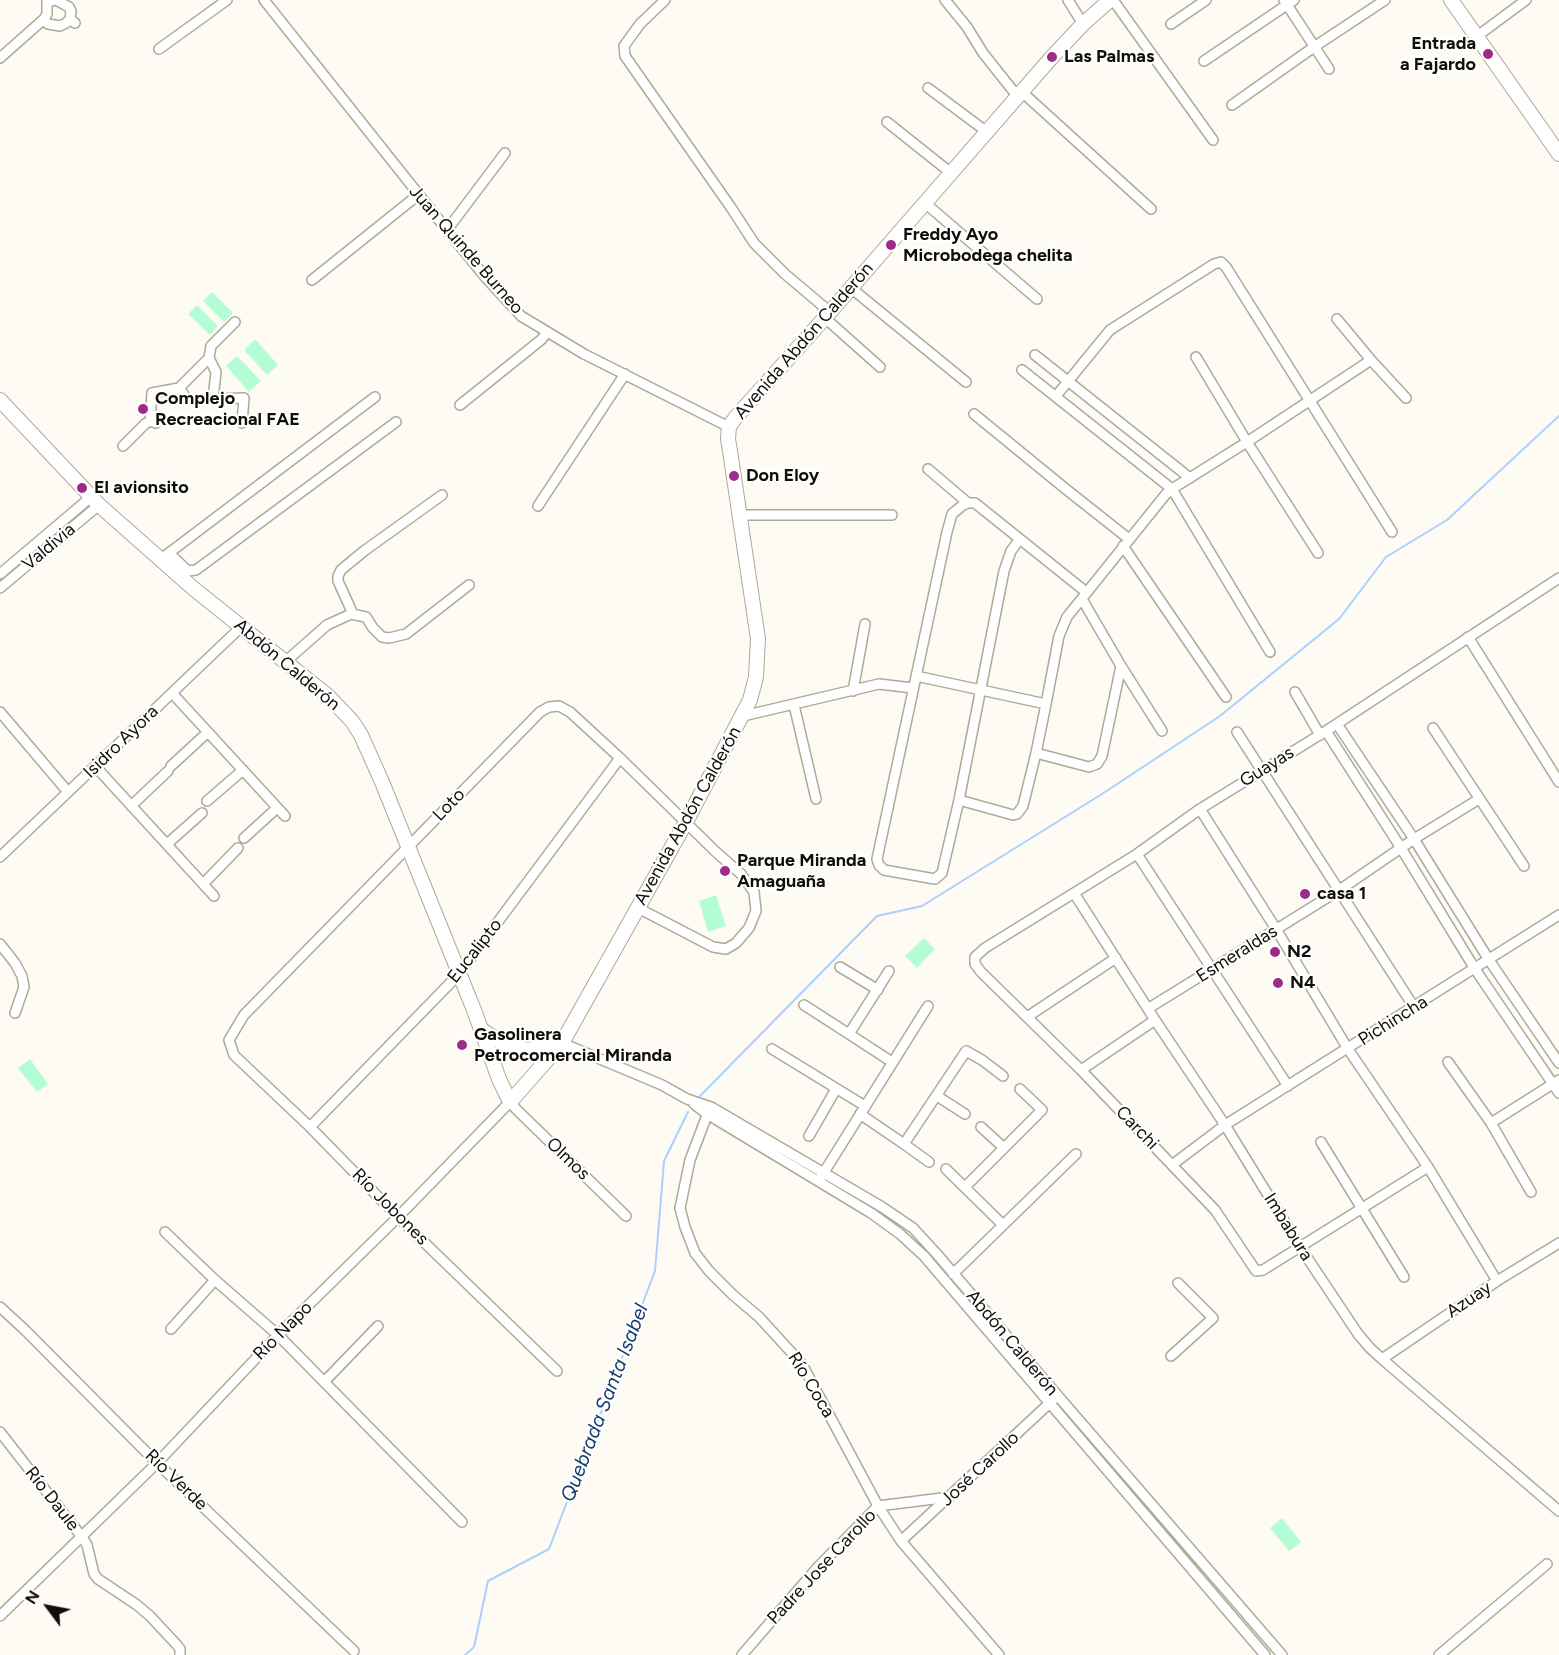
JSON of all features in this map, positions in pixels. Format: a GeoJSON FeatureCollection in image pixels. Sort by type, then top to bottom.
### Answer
{"type":"FeatureCollection","features":[{"type":"Feature","properties":{"kind":"street"},"geometry":{"type":"LineString","coordinates":[[0,58],[44,19],[47,14],[48,1],[56,0],[63,3],[71,11],[72,21],[60,26],[52,26],[44,19]]}},
{"type":"Feature","properties":{"kind":"street"},"geometry":{"type":"LineString","coordinates":[[159,49],[227,0]]}},
{"type":"Feature","properties":{"kind":"street","name":"Juan Quinde Burneo"},"geometry":{"type":"LineString","coordinates":[[264,0],[418,195],[486,278],[521,316],[584,354],[729,427]]}},
{"type":"Feature","properties":{"kind":"street"},"geometry":{"type":"LineString","coordinates":[[665,0],[640,24],[624,46],[625,56],[754,243],[880,367]]}},
{"type":"Feature","properties":{"kind":"street"},"geometry":{"type":"LineString","coordinates":[[945,0],[967,27],[983,53],[1020,94],[1151,209]]}},
{"type":"Feature","properties":{"kind":"street"},"geometry":{"type":"LineString","coordinates":[[1068,0],[1083,24]]}},
{"type":"Feature","properties":{"kind":"street"},"geometry":{"type":"LineString","coordinates":[[1111,0],[1213,140]]}},
{"type":"Feature","properties":{"kind":"street","name":"Avenida Abdón Calderón"},"geometry":{"type":"LineString","coordinates":[[562,1043],[686,822],[750,700],[756,677],[758,639],[728,439],[729,427],[735,417],[1020,94],[1083,24],[1111,0]]}},
{"type":"Feature","properties":{"kind":"street"},"geometry":{"type":"LineString","coordinates":[[1171,24],[1206,0]]}},
{"type":"Feature","properties":{"kind":"street"},"geometry":{"type":"LineString","coordinates":[[1232,105],[1385,0]]}},
{"type":"Feature","properties":{"kind":"street"},"geometry":{"type":"LineString","coordinates":[[1451,0],[1559,154]]}},
{"type":"Feature","properties":{"kind":"street"},"geometry":{"type":"LineString","coordinates":[[1476,37],[1526,0]]}},
{"type":"Feature","properties":{"kind":"street"},"geometry":{"type":"LineString","coordinates":[[1204,61],[1288,2],[1329,69]]}},
{"type":"Feature","properties":{"kind":"street"},"geometry":{"type":"LineString","coordinates":[[928,88],[987,132]]}},
{"type":"Feature","properties":{"kind":"street"},"geometry":{"type":"LineString","coordinates":[[887,122],[951,173]]}},
{"type":"Feature","properties":{"kind":"street"},"geometry":{"type":"LineString","coordinates":[[447,230],[505,153]]}},
{"type":"Feature","properties":{"kind":"street"},"geometry":{"type":"LineString","coordinates":[[312,280],[418,195]]}},
{"type":"Feature","properties":{"kind":"street"},"geometry":{"type":"LineString","coordinates":[[925,203],[1037,299]]}},
{"type":"Feature","properties":{"kind":"street"},"geometry":{"type":"LineString","coordinates":[[1056,396],[1110,330],[1214,264],[1221,262],[1392,532]]}},
{"type":"Feature","properties":{"kind":"street"},"geometry":{"type":"LineString","coordinates":[[851,288],[966,382]]}},
{"type":"Feature","properties":{"kind":"street"},"geometry":{"type":"LineString","coordinates":[[1337,319],[1406,398]]}},
{"type":"Feature","properties":{"kind":"street"},"geometry":{"type":"LineString","coordinates":[[213,399],[216,372],[209,358],[211,345],[235,322]]}},
{"type":"Feature","properties":{"kind":"street"},"geometry":{"type":"LineString","coordinates":[[460,405],[542,339],[547,332]]}},
{"type":"Feature","properties":{"kind":"street"},"geometry":{"type":"LineString","coordinates":[[1035,355],[1190,478]]}},
{"type":"Feature","properties":{"kind":"street"},"geometry":{"type":"LineString","coordinates":[[1196,357],[1318,553]]}},
{"type":"Feature","properties":{"kind":"street"},"geometry":{"type":"LineString","coordinates":[[123,446],[153,422],[152,393],[179,388],[209,358]]}},
{"type":"Feature","properties":{"kind":"street"},"geometry":{"type":"LineString","coordinates":[[959,800],[1013,815],[1017,814],[1023,806],[1063,626],[1067,617],[1172,489],[1371,360]]}},
{"type":"Feature","properties":{"kind":"street"},"geometry":{"type":"LineString","coordinates":[[1022,370],[1172,489],[1270,652]]}},
{"type":"Feature","properties":{"kind":"street"},"geometry":{"type":"LineString","coordinates":[[538,506],[625,374]]}},
{"type":"Feature","properties":{"kind":"street"},"geometry":{"type":"LineString","coordinates":[[179,388],[188,400],[244,398],[242,423]]}},
{"type":"Feature","properties":{"kind":"street"},"geometry":{"type":"LineString","coordinates":[[375,397],[165,556],[188,571],[192,571],[396,422]]}},
{"type":"Feature","properties":{"kind":"street","name":"Abdón Calderón"},"geometry":{"type":"LineString","coordinates":[[0,400],[95,501],[165,556],[191,586],[328,696],[352,721],[362,735],[382,782],[510,1102]]}},
{"type":"Feature","properties":{"kind":"street"},"geometry":{"type":"LineString","coordinates":[[974,414],[1067,490],[1126,543],[1226,697]]}},
{"type":"Feature","properties":{"kind":"street"},"geometry":{"type":"LineString","coordinates":[[928,470],[968,503],[975,504],[1084,596],[1121,666],[1162,731]]}},
{"type":"Feature","properties":{"kind":"street"},"geometry":{"type":"LineString","coordinates":[[353,614],[338,580],[341,570],[364,550],[442,495]]}},
{"type":"Feature","properties":{"kind":"street","name":"Valdivia"},"geometry":{"type":"LineString","coordinates":[[0,574],[95,501]]}},
{"type":"Feature","properties":{"kind":"street","name":"Valdivia"},"geometry":{"type":"LineString","coordinates":[[0,588],[95,501]]}},
{"type":"Feature","properties":{"kind":"street"},"geometry":{"type":"LineString","coordinates":[[968,503],[952,514],[950,522],[877,859],[879,866],[884,870],[935,879],[942,873],[959,800],[1004,571],[1011,551],[1019,540]]}},
{"type":"Feature","properties":{"kind":"street"},"geometry":{"type":"LineString","coordinates":[[739,515],[892,515]]}},
{"type":"Feature","properties":{"kind":"street"},"geometry":{"type":"LineString","coordinates":[[191,586],[192,571]]}},
{"type":"Feature","properties":{"kind":"street","name":"Guayas"},"geometry":{"type":"LineString","coordinates":[[975,957],[985,948],[1137,854],[1200,809],[1337,724],[1559,578]]}},
{"type":"Feature","properties":{"kind":"street"},"geometry":{"type":"LineString","coordinates":[[285,662],[327,625],[353,614],[366,617],[382,637],[390,638],[406,634],[469,585]]}},
{"type":"Feature","properties":{"kind":"street"},"geometry":{"type":"LineString","coordinates":[[853,691],[864,624]]}},
{"type":"Feature","properties":{"kind":"street","name":"Isidro Ayora"},"geometry":{"type":"LineString","coordinates":[[0,857],[242,627]]}},
{"type":"Feature","properties":{"kind":"street"},"geometry":{"type":"LineString","coordinates":[[1468,637],[1559,782]]}},
{"type":"Feature","properties":{"kind":"street"},"geometry":{"type":"LineString","coordinates":[[1036,753],[1084,766],[1097,764],[1102,756],[1121,666]]}},
{"type":"Feature","properties":{"kind":"street"},"geometry":{"type":"LineString","coordinates":[[916,676],[1046,704]]}},
{"type":"Feature","properties":{"kind":"street"},"geometry":{"type":"LineString","coordinates":[[743,716],[879,684],[913,688]]}},
{"type":"Feature","properties":{"kind":"street"},"geometry":{"type":"LineString","coordinates":[[1295,692],[1401,848],[1475,969],[1556,1082],[1559,1093]]}},
{"type":"Feature","properties":{"kind":"street"},"geometry":{"type":"LineString","coordinates":[[172,693],[285,816]]}},
{"type":"Feature","properties":{"kind":"street"},"geometry":{"type":"LineString","coordinates":[[794,705],[816,798]]}},
{"type":"Feature","properties":{"kind":"street","name":"Loto"},"geometry":{"type":"LineString","coordinates":[[229,1040],[244,1015],[540,712],[549,707],[559,706],[570,712],[741,874],[754,892],[756,911],[749,928],[736,943],[726,949],[713,947],[638,908]]}},
{"type":"Feature","properties":{"kind":"street"},"geometry":{"type":"LineString","coordinates":[[0,712],[68,792]]}},
{"type":"Feature","properties":{"kind":"street"},"geometry":{"type":"LineString","coordinates":[[1337,724],[1559,1063]]}},
{"type":"Feature","properties":{"kind":"street"},"geometry":{"type":"LineString","coordinates":[[1433,728],[1524,866]]}},
{"type":"Feature","properties":{"kind":"street"},"geometry":{"type":"LineString","coordinates":[[131,806],[208,732]]}},
{"type":"Feature","properties":{"kind":"street"},"geometry":{"type":"LineString","coordinates":[[1237,732],[1414,1007]]}},
{"type":"Feature","properties":{"kind":"street","name":"Eucalipto"},"geometry":{"type":"LineString","coordinates":[[310,1127],[459,974],[620,758]]}},
{"type":"Feature","properties":{"kind":"street"},"geometry":{"type":"LineString","coordinates":[[95,766],[214,896]]}},
{"type":"Feature","properties":{"kind":"street"},"geometry":{"type":"LineString","coordinates":[[207,801],[243,770]]}},
{"type":"Feature","properties":{"kind":"street"},"geometry":{"type":"LineString","coordinates":[[1401,848],[1479,800]]}},
{"type":"Feature","properties":{"kind":"street"},"geometry":{"type":"LineString","coordinates":[[244,838],[278,808]]}},
{"type":"Feature","properties":{"kind":"street"},"geometry":{"type":"LineString","coordinates":[[1200,809],[1278,928],[1348,1048],[1428,1167],[1497,1281]]}},
{"type":"Feature","properties":{"kind":"street"},"geometry":{"type":"LineString","coordinates":[[167,844],[202,813]]}},
{"type":"Feature","properties":{"kind":"street"},"geometry":{"type":"LineString","coordinates":[[203,884],[238,848]]}},
{"type":"Feature","properties":{"kind":"street","name":"Esmeraldas"},"geometry":{"type":"LineString","coordinates":[[1149,1008],[1338,891],[1401,848]]}},
{"type":"Feature","properties":{"kind":"street"},"geometry":{"type":"LineString","coordinates":[[1137,854],[1288,1086]]}},
{"type":"Feature","properties":{"kind":"street","name":"Imbabura"},"geometry":{"type":"LineString","coordinates":[[1074,893],[1225,1125],[1300,1247],[1359,1334],[1382,1359],[1559,1511]]}},
{"type":"Feature","properties":{"kind":"street","name":"Pichincha"},"geometry":{"type":"LineString","coordinates":[[1172,1165],[1225,1125],[1559,915]]}},
{"type":"Feature","properties":{"kind":"street"},"geometry":{"type":"LineString","coordinates":[[0,944],[22,976],[24,987],[15,1014]]}},
{"type":"Feature","properties":{"kind":"street","name":"Carchi"},"geometry":{"type":"LineString","coordinates":[[975,957],[975,964],[981,972],[1081,1070],[1215,1210],[1256,1271],[1263,1270],[1300,1247]]}},
{"type":"Feature","properties":{"kind":"street"},"geometry":{"type":"LineString","coordinates":[[1027,1017],[1116,957]]}},
{"type":"Feature","properties":{"kind":"street"},"geometry":{"type":"LineString","coordinates":[[840,967],[878,990]]}},
{"type":"Feature","properties":{"kind":"street"},"geometry":{"type":"LineString","coordinates":[[849,1034],[889,971]]}},
{"type":"Feature","properties":{"kind":"street"},"geometry":{"type":"LineString","coordinates":[[804,1005],[892,1062]]}},
{"type":"Feature","properties":{"kind":"street"},"geometry":{"type":"LineString","coordinates":[[821,1177],[928,1006]]}},
{"type":"Feature","properties":{"kind":"street"},"geometry":{"type":"LineString","coordinates":[[1081,1070],[1155,1020]]}},
{"type":"Feature","properties":{"kind":"street"},"geometry":{"type":"LineString","coordinates":[[482,1030],[502,1043],[527,1050],[562,1043]]}},
{"type":"Feature","properties":{"kind":"street","name":"Río Jobones"},"geometry":{"type":"LineString","coordinates":[[229,1040],[234,1055],[557,1371]]}},
{"type":"Feature","properties":{"kind":"street","name":"Abdón Calderón"},"geometry":{"type":"LineString","coordinates":[[562,1043],[662,1085],[709,1110],[821,1177],[882,1207],[913,1228],[1282,1655]]}},
{"type":"Feature","properties":{"kind":"street","name":"Río Napo"},"geometry":{"type":"LineString","coordinates":[[1,1612],[82,1537],[157,1462],[278,1335],[510,1102],[562,1043]]}},
{"type":"Feature","properties":{"kind":"street"},"geometry":{"type":"LineString","coordinates":[[772,1049],[836,1089],[929,1162]]}},
{"type":"Feature","properties":{"kind":"street"},"geometry":{"type":"LineString","coordinates":[[904,1144],[966,1051],[1003,1076]]}},
{"type":"Feature","properties":{"kind":"street"},"geometry":{"type":"LineString","coordinates":[[1448,1062],[1491,1123],[1531,1192]]}},
{"type":"Feature","properties":{"kind":"street"},"geometry":{"type":"LineString","coordinates":[[1491,1123],[1556,1082]]}},
{"type":"Feature","properties":{"kind":"street"},"geometry":{"type":"LineString","coordinates":[[809,1136],[836,1089]]}},
{"type":"Feature","properties":{"kind":"street"},"geometry":{"type":"LineString","coordinates":[[965,1187],[1041,1110],[1020,1089]]}},
{"type":"Feature","properties":{"kind":"street"},"geometry":{"type":"LineString","coordinates":[[937,1096],[965,1114]]}},
{"type":"Feature","properties":{"kind":"street","name":"Olmos"},"geometry":{"type":"LineString","coordinates":[[510,1102],[626,1216]]}},
{"type":"Feature","properties":{"kind":"street","name":"Río Coca"},"geometry":{"type":"LineString","coordinates":[[709,1110],[690,1160],[680,1208],[695,1253],[709,1271],[759,1317],[802,1364],[878,1506],[901,1541],[999,1655]]}},
{"type":"Feature","properties":{"kind":"street"},"geometry":{"type":"LineString","coordinates":[[981,1127],[1004,1148]]}},
{"type":"Feature","properties":{"kind":"street"},"geometry":{"type":"LineString","coordinates":[[1321,1142],[1404,1277]]}},
{"type":"Feature","properties":{"kind":"street"},"geometry":{"type":"LineString","coordinates":[[953,1274],[1076,1154]]}},
{"type":"Feature","properties":{"kind":"street"},"geometry":{"type":"LineString","coordinates":[[1300,1247],[1428,1167]]}},
{"type":"Feature","properties":{"kind":"street"},"geometry":{"type":"LineString","coordinates":[[946,1169],[1003,1225]]}},
{"type":"Feature","properties":{"kind":"street","name":"Abdón Calderón"},"geometry":{"type":"LineString","coordinates":[[821,1177],[900,1234],[924,1256],[1265,1655]]}},
{"type":"Feature","properties":{"kind":"street"},"geometry":{"type":"LineString","coordinates":[[165,1232],[278,1335],[462,1522]]}},
{"type":"Feature","properties":{"kind":"street","name":"Azuay"},"geometry":{"type":"LineString","coordinates":[[1382,1359],[1497,1281],[1559,1243]]}},
{"type":"Feature","properties":{"kind":"street"},"geometry":{"type":"LineString","coordinates":[[171,1329],[215,1280]]}},
{"type":"Feature","properties":{"kind":"street"},"geometry":{"type":"LineString","coordinates":[[1171,1356],[1213,1318],[1178,1283]]}},
{"type":"Feature","properties":{"kind":"street","name":"Río Verde"},"geometry":{"type":"LineString","coordinates":[[0,1307],[354,1651]]}},
{"type":"Feature","properties":{"kind":"street"},"geometry":{"type":"LineString","coordinates":[[324,1382],[378,1326]]}},
{"type":"Feature","properties":{"kind":"street","name":"José Carollo"},"geometry":{"type":"LineString","coordinates":[[901,1541],[1058,1396]]}},
{"type":"Feature","properties":{"kind":"street","name":"Río Daule"},"geometry":{"type":"LineString","coordinates":[[0,1432],[82,1537],[87,1545],[94,1574],[98,1579],[150,1616],[177,1645],[180,1655]]}},
{"type":"Feature","properties":{"kind":"street","name":"Padre Jose Carollo"},"geometry":{"type":"LineString","coordinates":[[742,1655],[818,1568],[878,1506],[950,1497]]}},
{"type":"Feature","properties":{"kind":"street"},"geometry":{"type":"LineString","coordinates":[[1439,1655],[1547,1564]]}},
{"type":"Feature","properties":{"kind":"green space"},"geometry":{"type":"Polygon","coordinates":[[[212,292],[233,313],[224,322],[203,301],[212,292]]]}},
{"type":"Feature","properties":{"kind":"green space"},"geometry":{"type":"Polygon","coordinates":[[[197,305],[218,326],[210,335],[188,314],[197,305]]]}},
{"type":"Feature","properties":{"kind":"green space"},"geometry":{"type":"Polygon","coordinates":[[[255,339],[278,365],[267,375],[244,350],[255,339]]]}},
{"type":"Feature","properties":{"kind":"green space"},"geometry":{"type":"Polygon","coordinates":[[[237,356],[261,381],[249,392],[226,366],[237,356]]]}},
{"type":"Feature","properties":{"kind":"green space"},"geometry":{"type":"Polygon","coordinates":[[[716,895],[726,926],[708,932],[699,901],[716,895]]]}},
{"type":"Feature","properties":{"kind":"green space"},"geometry":{"type":"Polygon","coordinates":[[[924,938],[935,949],[917,968],[905,956],[924,938]]]}},
{"type":"Feature","properties":{"kind":"green space"},"geometry":{"type":"Polygon","coordinates":[[[30,1059],[48,1084],[37,1092],[18,1068],[30,1059]]]}},
{"type":"Feature","properties":{"kind":"green space"},"geometry":{"type":"Polygon","coordinates":[[[1282,1518],[1301,1542],[1289,1551],[1270,1528],[1282,1518]]]}},
{"type":"Feature","properties":{"kind":"waterway"},"geometry":{"type":"LineString","coordinates":[[700,1096],[877,916],[922,906],[1102,794],[1220,716],[1339,619],[1386,557],[1447,520],[1559,416]]}},
{"type":"Feature","properties":{"kind":"waterway","name":"Quebrada Santa Isabel"},"geometry":{"type":"LineString","coordinates":[[465,1655],[474,1647],[488,1581],[549,1549],[655,1271],[664,1161],[688,1112]]}},
{"type":"Feature","properties":{"kind":"place","name":"Entrada a Fajardo"},"geometry":{"type":"Point","coordinates":[1488,54]}},
{"type":"Feature","properties":{"kind":"place","name":"Las Palmas"},"geometry":{"type":"Point","coordinates":[1052,57]}},
{"type":"Feature","properties":{"kind":"place","name":"Freddy Ayo Microbodega chelita"},"geometry":{"type":"Point","coordinates":[891,245]}},
{"type":"Feature","properties":{"kind":"place","name":"Complejo Recreacional FAE"},"geometry":{"type":"Point","coordinates":[143,409]}},
{"type":"Feature","properties":{"kind":"place","name":"Don Eloy"},"geometry":{"type":"Point","coordinates":[734,476]}},
{"type":"Feature","properties":{"kind":"place","name":"El avionsito"},"geometry":{"type":"Point","coordinates":[82,488]}},
{"type":"Feature","properties":{"kind":"place","name":"Parque Miranda Amaguaña"},"geometry":{"type":"Point","coordinates":[725,871]}},
{"type":"Feature","properties":{"kind":"place","name":"casa 1"},"geometry":{"type":"Point","coordinates":[1305,894]}},
{"type":"Feature","properties":{"kind":"place","name":"N2"},"geometry":{"type":"Point","coordinates":[1275,952]}},
{"type":"Feature","properties":{"kind":"place","name":"N4"},"geometry":{"type":"Point","coordinates":[1278,983]}},
{"type":"Feature","properties":{"kind":"place","name":"Gasolinera Petrocomercial Miranda"},"geometry":{"type":"Point","coordinates":[462,1045]}}]}
